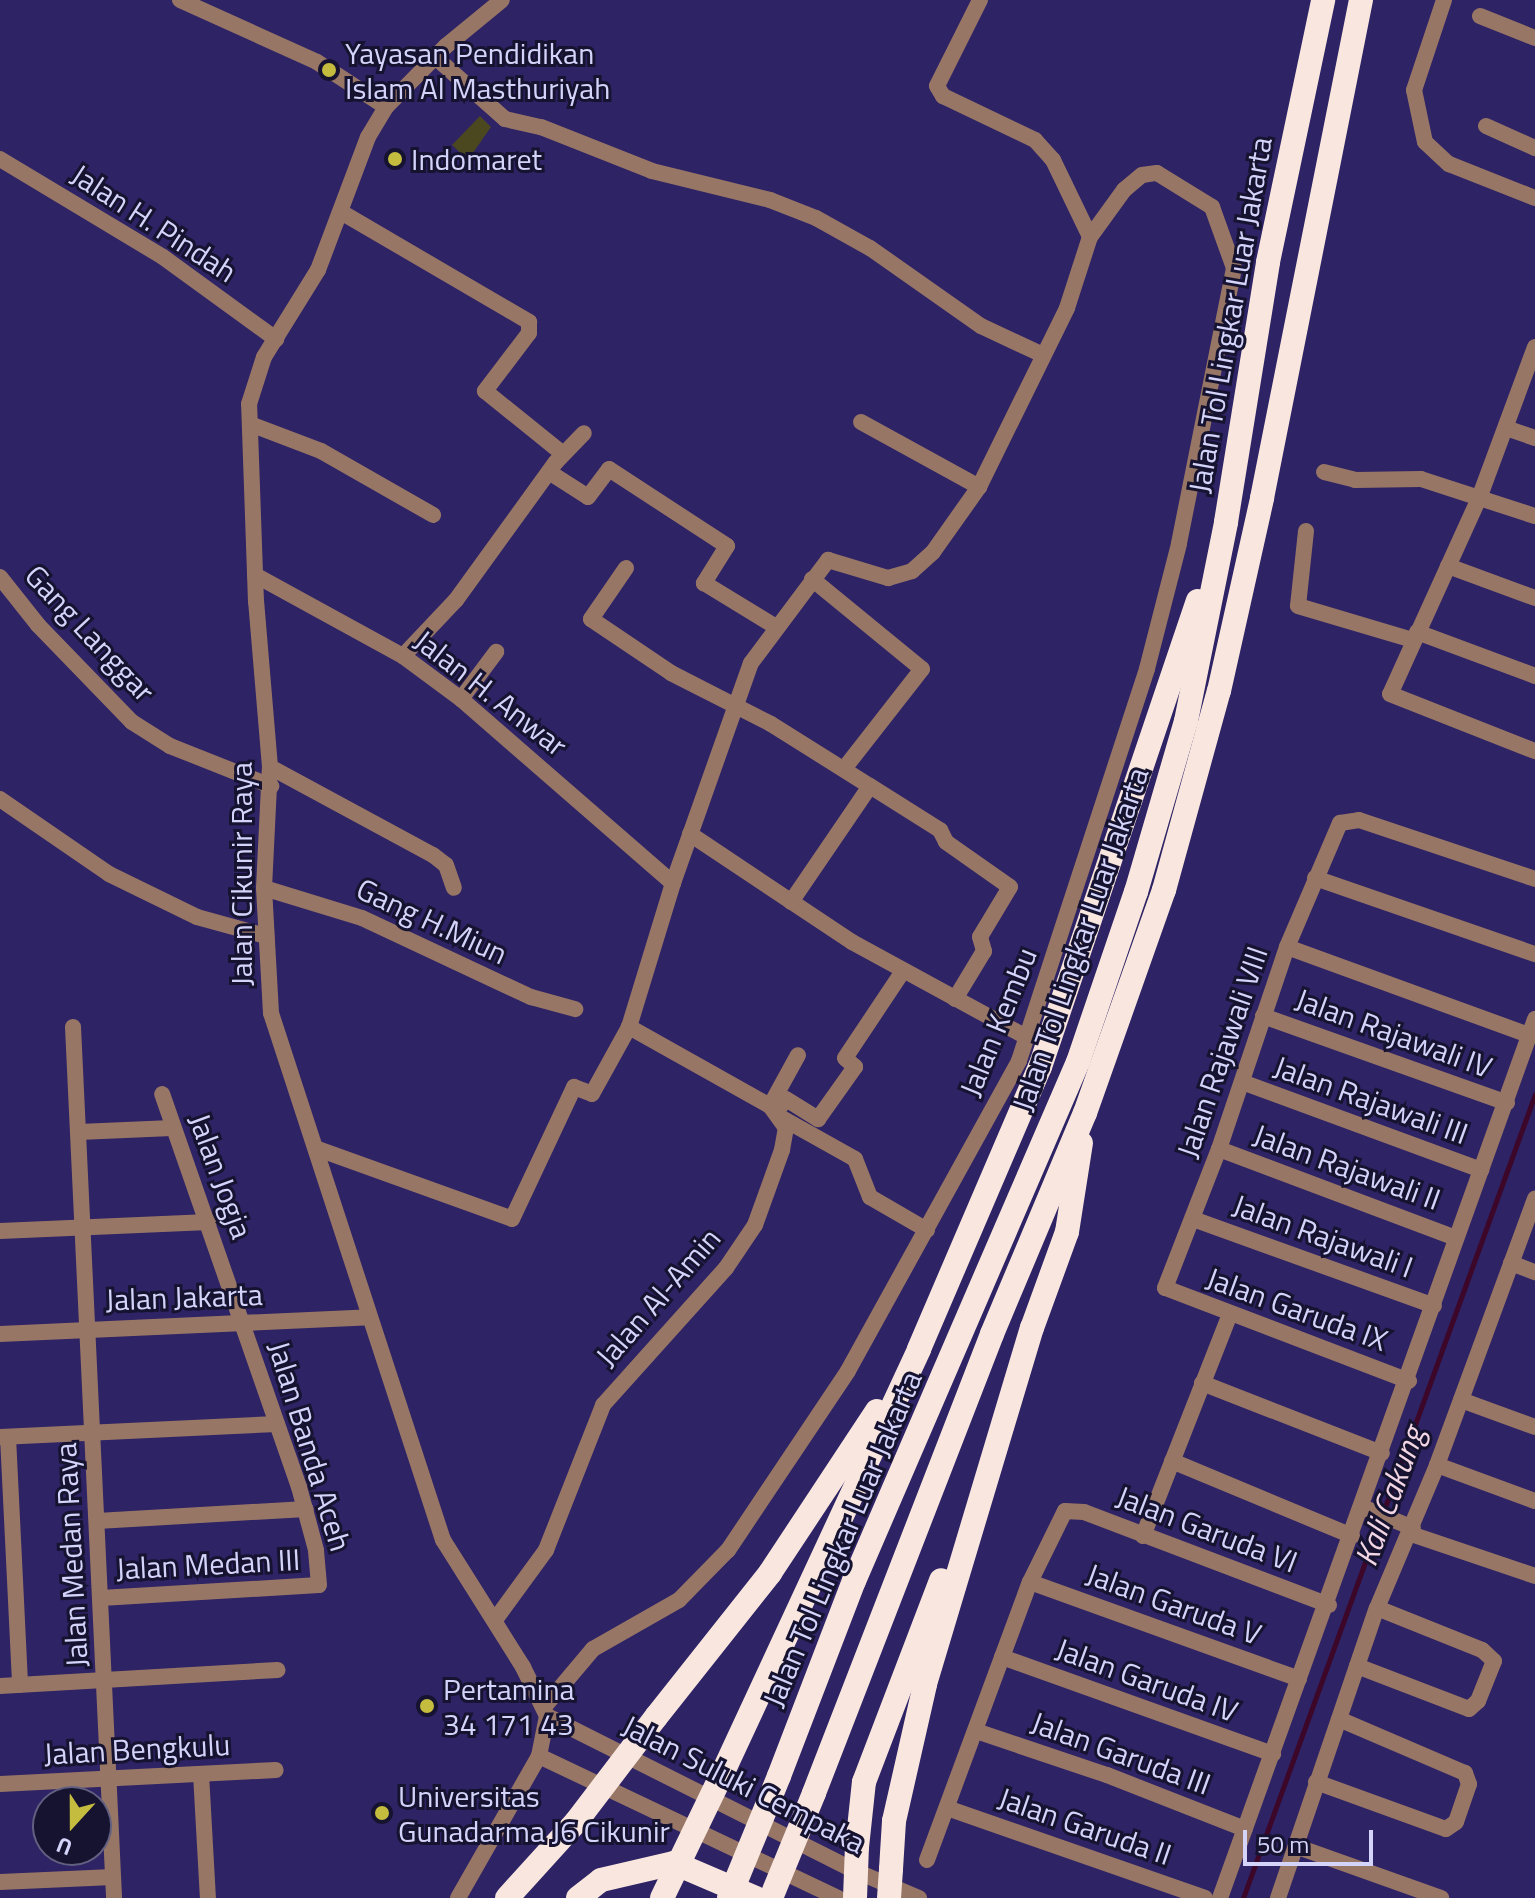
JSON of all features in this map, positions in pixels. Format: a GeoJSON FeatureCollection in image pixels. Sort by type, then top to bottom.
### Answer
{"type":"FeatureCollection","features":[{"type":"Feature","properties":{"kind":"highway","name":"Jalan Tol Lingkar Luar Jakarta"},"geometry":{"type":"LineString","coordinates":[[729,1898],[854,1581],[1078,1062],[1136,892],[1186,721],[1226,522],[1268,262],[1323,0]]}},
{"type":"Feature","properties":{"kind":"highway","name":"Jalan Tol Lingkar Luar Jakarta"},"geometry":{"type":"LineString","coordinates":[[771,1898],[992,1334],[1085,1113],[1139,972],[1219,691],[1361,0]]}},
{"type":"Feature","properties":{"kind":"highway"},"geometry":{"type":"LineString","coordinates":[[662,1898],[919,1349],[1040,1067],[1226,522]]}},
{"type":"Feature","properties":{"kind":"highway"},"geometry":{"type":"LineString","coordinates":[[889,1898],[894,1821],[925,1684],[988,1472],[1067,1232],[1085,1113]]}},
{"type":"Feature","properties":{"kind":"highway"},"geometry":{"type":"LineString","coordinates":[[507,1898],[576,1822],[770,1573],[919,1349]]}},
{"type":"Feature","properties":{"kind":"highway"},"geometry":{"type":"LineString","coordinates":[[855,1898],[854,1858],[864,1782],[956,1539],[988,1472]]}},
{"type":"Feature","properties":{"kind":"highway"},"geometry":{"type":"LineString","coordinates":[[578,1898],[601,1880],[674,1863],[756,1898]]}},
{"type":"Feature","properties":{"kind":"street"},"geometry":{"type":"LineString","coordinates":[[180,0],[317,62],[386,107]]}},
{"type":"Feature","properties":{"kind":"street","name":"Jalan Cikunir Raya"},"geometry":{"type":"LineString","coordinates":[[502,0],[434,56],[386,107],[368,137],[318,270],[252,384],[250,424],[255,575],[271,786],[264,888],[271,1013],[318,1149],[443,1540],[495,1620],[545,1711]]}},
{"type":"Feature","properties":{"kind":"street"},"geometry":{"type":"LineString","coordinates":[[318,1149],[512,1219],[574,1087],[592,1094],[629,1027],[732,705],[751,663],[828,560],[888,578],[912,571],[933,552],[979,487],[1067,308],[1090,237],[1053,160],[1035,140],[943,96],[937,86],[980,0]]}},
{"type":"Feature","properties":{"kind":"street"},"geometry":{"type":"LineString","coordinates":[[1444,0],[1414,90],[1425,142],[1449,164],[1535,198]]}},
{"type":"Feature","properties":{"kind":"street"},"geometry":{"type":"LineString","coordinates":[[1480,16],[1535,38]]}},
{"type":"Feature","properties":{"kind":"street"},"geometry":{"type":"LineString","coordinates":[[434,56],[505,119],[541,127],[652,171],[770,200],[816,218],[870,248],[981,326],[1043,355]]}},
{"type":"Feature","properties":{"kind":"street"},"geometry":{"type":"LineString","coordinates":[[1486,126],[1535,148]]}},
{"type":"Feature","properties":{"kind":"street","name":"Jalan H. Pindah"},"geometry":{"type":"LineString","coordinates":[[0,159],[163,257],[276,339]]}},
{"type":"Feature","properties":{"kind":"street","name":"Jalan Kembu"},"geometry":{"type":"LineString","coordinates":[[545,1711],[593,1649],[679,1600],[728,1550],[848,1371],[927,1230],[1028,1038],[1147,669],[1200,449],[1234,268],[1212,207],[1157,173],[1142,175],[1124,190],[1090,237]]}},
{"type":"Feature","properties":{"kind":"street"},"geometry":{"type":"LineString","coordinates":[[341,212],[529,322],[529,333],[485,391],[563,454]]}},
{"type":"Feature","properties":{"kind":"street"},"geometry":{"type":"LineString","coordinates":[[1534,353],[1480,496],[1390,694],[1535,751]]}},
{"type":"Feature","properties":{"kind":"street"},"geometry":{"type":"LineString","coordinates":[[861,422],[979,487]]}},
{"type":"Feature","properties":{"kind":"street"},"geometry":{"type":"LineString","coordinates":[[250,424],[321,451],[433,515]]}},
{"type":"Feature","properties":{"kind":"street"},"geometry":{"type":"LineString","coordinates":[[1506,428],[1535,438]]}},
{"type":"Feature","properties":{"kind":"street"},"geometry":{"type":"LineString","coordinates":[[403,656],[456,600],[549,472],[584,433]]}},
{"type":"Feature","properties":{"kind":"street"},"geometry":{"type":"LineString","coordinates":[[549,472],[588,497],[609,469],[727,546],[704,583],[776,627]]}},
{"type":"Feature","properties":{"kind":"street"},"geometry":{"type":"LineString","coordinates":[[1324,472],[1355,480],[1421,479],[1535,516]]}},
{"type":"Feature","properties":{"kind":"street"},"geometry":{"type":"LineString","coordinates":[[1306,531],[1298,606],[1415,636],[1535,676]]}},
{"type":"Feature","properties":{"kind":"street"},"geometry":{"type":"LineString","coordinates":[[1448,566],[1535,598]]}},
{"type":"Feature","properties":{"kind":"street"},"geometry":{"type":"LineString","coordinates":[[626,568],[591,619],[844,769],[940,830],[946,842],[1010,887],[980,937],[984,951],[955,999]]}},
{"type":"Feature","properties":{"kind":"street","name":"Jalan H. Anwar"},"geometry":{"type":"LineString","coordinates":[[255,575],[403,656],[461,699],[673,883]]}},
{"type":"Feature","properties":{"kind":"street","name":"Gang Langgar"},"geometry":{"type":"LineString","coordinates":[[0,577],[38,625],[132,722],[170,746],[271,786]]}},
{"type":"Feature","properties":{"kind":"street"},"geometry":{"type":"LineString","coordinates":[[812,579],[922,669],[844,769]]}},
{"type":"Feature","properties":{"kind":"street"},"geometry":{"type":"LineString","coordinates":[[461,699],[496,652]]}},
{"type":"Feature","properties":{"kind":"street"},"geometry":{"type":"LineString","coordinates":[[270,767],[433,855],[446,865],[454,888]]}},
{"type":"Feature","properties":{"kind":"street"},"geometry":{"type":"LineString","coordinates":[[791,902],[870,786]]}},
{"type":"Feature","properties":{"kind":"street"},"geometry":{"type":"LineString","coordinates":[[0,799],[109,874],[197,917],[266,936]]}},
{"type":"Feature","properties":{"kind":"street","name":"Jalan Rajawali VIII"},"geometry":{"type":"LineString","coordinates":[[1166,1290],[1219,1149],[1287,947],[1340,823],[1359,820],[1535,879]]}},
{"type":"Feature","properties":{"kind":"street"},"geometry":{"type":"LineString","coordinates":[[690,834],[791,902],[903,971],[1028,1038]]}},
{"type":"Feature","properties":{"kind":"street"},"geometry":{"type":"LineString","coordinates":[[1315,878],[1535,954]]}},
{"type":"Feature","properties":{"kind":"street","name":"Gang H.Miun"},"geometry":{"type":"LineString","coordinates":[[264,888],[325,903],[531,997],[575,1009]]}},
{"type":"Feature","properties":{"kind":"street"},"geometry":{"type":"LineString","coordinates":[[1220,1898],[1352,1536],[1368,1509],[1382,1453],[1532,1027],[1287,947]]}},
{"type":"Feature","properties":{"kind":"street"},"geometry":{"type":"LineString","coordinates":[[775,1112],[786,1099],[818,1119],[855,1067],[845,1058],[903,971]]}},
{"type":"Feature","properties":{"kind":"street","name":"Jalan Rajawali IV"},"geometry":{"type":"LineString","coordinates":[[1263,1016],[1507,1103]]}},
{"type":"Feature","properties":{"kind":"street","name":"Jalan Medan Raya"},"geometry":{"type":"LineString","coordinates":[[73,1027],[114,1898]]}},
{"type":"Feature","properties":{"kind":"street"},"geometry":{"type":"LineString","coordinates":[[629,1027],[855,1159],[870,1197],[927,1230]]}},
{"type":"Feature","properties":{"kind":"street"},"geometry":{"type":"LineString","coordinates":[[775,1112],[798,1055]]}},
{"type":"Feature","properties":{"kind":"street","name":"Jalan Rajawali III"},"geometry":{"type":"LineString","coordinates":[[1242,1082],[1481,1170]]}},
{"type":"Feature","properties":{"kind":"street","name":"Jalan Jogja"},"geometry":{"type":"LineString","coordinates":[[162,1094],[243,1323]]}},
{"type":"Feature","properties":{"kind":"street","name":"Jalan Al-Amin"},"geometry":{"type":"LineString","coordinates":[[495,1620],[546,1550],[603,1405],[726,1268],[755,1225],[782,1150],[786,1128],[775,1112]]}},
{"type":"Feature","properties":{"kind":"street"},"geometry":{"type":"LineString","coordinates":[[79,1132],[172,1128]]}},
{"type":"Feature","properties":{"kind":"street","name":"Jalan Rajawali II"},"geometry":{"type":"LineString","coordinates":[[1219,1149],[1456,1238]]}},
{"type":"Feature","properties":{"kind":"street"},"geometry":{"type":"LineString","coordinates":[[1278,1898],[1298,1847],[1316,1782],[1377,1608],[1412,1531],[1535,1198]]}},
{"type":"Feature","properties":{"kind":"street","name":"Jalan Rajawali I"},"geometry":{"type":"LineString","coordinates":[[1193,1219],[1434,1306]]}},
{"type":"Feature","properties":{"kind":"street"},"geometry":{"type":"LineString","coordinates":[[0,1231],[209,1222]]}},
{"type":"Feature","properties":{"kind":"street"},"geometry":{"type":"LineString","coordinates":[[1511,1263],[1535,1272]]}},
{"type":"Feature","properties":{"kind":"street","name":"Jalan Garuda IX"},"geometry":{"type":"LineString","coordinates":[[1166,1290],[1409,1381]]}},
{"type":"Feature","properties":{"kind":"street"},"geometry":{"type":"LineString","coordinates":[[1143,1536],[1230,1314]]}},
{"type":"Feature","properties":{"kind":"street","name":"Jalan Jakarta"},"geometry":{"type":"LineString","coordinates":[[0,1334],[370,1317]]}},
{"type":"Feature","properties":{"kind":"street","name":"Jalan Banda Aceh"},"geometry":{"type":"LineString","coordinates":[[243,1323],[306,1509],[319,1585]]}},
{"type":"Feature","properties":{"kind":"street"},"geometry":{"type":"LineString","coordinates":[[1202,1383],[1382,1453]]}},
{"type":"Feature","properties":{"kind":"street"},"geometry":{"type":"LineString","coordinates":[[1461,1400],[1535,1427]]}},
{"type":"Feature","properties":{"kind":"street"},"geometry":{"type":"LineString","coordinates":[[20,1685],[4,1437],[277,1424]]}},
{"type":"Feature","properties":{"kind":"street"},"geometry":{"type":"LineString","coordinates":[[1172,1461],[1352,1536]]}},
{"type":"Feature","properties":{"kind":"street"},"geometry":{"type":"LineString","coordinates":[[1437,1465],[1535,1501]]}},
{"type":"Feature","properties":{"kind":"street"},"geometry":{"type":"LineString","coordinates":[[97,1521],[306,1509]]}},
{"type":"Feature","properties":{"kind":"street"},"geometry":{"type":"LineString","coordinates":[[1368,1509],[1397,1520],[1412,1531],[1535,1576]]}},
{"type":"Feature","properties":{"kind":"street","name":"Jalan Garuda VI"},"geometry":{"type":"LineString","coordinates":[[1030,1582],[1065,1511],[1077,1510],[1329,1605]]}},
{"type":"Feature","properties":{"kind":"street"},"geometry":{"type":"LineString","coordinates":[[927,1860],[1030,1582]]}},
{"type":"Feature","properties":{"kind":"street","name":"Jalan Garuda V"},"geometry":{"type":"LineString","coordinates":[[1030,1582],[1299,1679]]}},
{"type":"Feature","properties":{"kind":"street","name":"Jalan Medan III"},"geometry":{"type":"LineString","coordinates":[[101,1598],[319,1585]]}},
{"type":"Feature","properties":{"kind":"street"},"geometry":{"type":"LineString","coordinates":[[1357,1666],[1461,1708],[1478,1701],[1492,1656],[1377,1608]]}},
{"type":"Feature","properties":{"kind":"street","name":"Jalan Garuda IV"},"geometry":{"type":"LineString","coordinates":[[1002,1657],[1273,1754]]}},
{"type":"Feature","properties":{"kind":"street"},"geometry":{"type":"LineString","coordinates":[[0,1686],[278,1670]]}},
{"type":"Feature","properties":{"kind":"street"},"geometry":{"type":"LineString","coordinates":[[458,1898],[539,1756],[545,1711]]}},
{"type":"Feature","properties":{"kind":"street","name":"Jalan Suluki Cempaka"},"geometry":{"type":"LineString","coordinates":[[545,1711],[854,1858],[919,1898]]}},
{"type":"Feature","properties":{"kind":"street"},"geometry":{"type":"LineString","coordinates":[[1316,1782],[1446,1829],[1456,1822],[1469,1784],[1465,1773],[1339,1719]]}},
{"type":"Feature","properties":{"kind":"street","name":"Jalan Garuda III"},"geometry":{"type":"LineString","coordinates":[[976,1731],[1107,1775],[1245,1829]]}},
{"type":"Feature","properties":{"kind":"street","name":"Jalan Suluki Cempaka"},"geometry":{"type":"LineString","coordinates":[[539,1756],[840,1898]]}},
{"type":"Feature","properties":{"kind":"street","name":"Jalan Bengkulu"},"geometry":{"type":"LineString","coordinates":[[0,1784],[276,1770]]}},
{"type":"Feature","properties":{"kind":"street"},"geometry":{"type":"LineString","coordinates":[[201,1774],[208,1898]]}},
{"type":"Feature","properties":{"kind":"street","name":"Jalan Garuda II"},"geometry":{"type":"LineString","coordinates":[[947,1808],[1205,1898]]}},
{"type":"Feature","properties":{"kind":"street"},"geometry":{"type":"LineString","coordinates":[[1298,1847],[1441,1898]]}},
{"type":"Feature","properties":{"kind":"street"},"geometry":{"type":"LineString","coordinates":[[840,1898],[854,1858]]}},
{"type":"Feature","properties":{"kind":"street"},"geometry":{"type":"LineString","coordinates":[[0,1882],[25,1889],[113,1877]]}},
{"type":"Feature","properties":{"kind":"shaded area"},"geometry":{"type":"Polygon","coordinates":[[[480,116],[491,127],[468,160],[452,145],[480,116]]]}},
{"type":"Feature","properties":{"kind":"waterway","name":"Kali Cakung"},"geometry":{"type":"LineString","coordinates":[[1243,1898],[1535,1094]]}},
{"type":"Feature","properties":{"kind":"place","name":"Yayasan Pendidikan Islam Al Masthuriyah"},"geometry":{"type":"Point","coordinates":[329,70]}},
{"type":"Feature","properties":{"kind":"place","name":"Indomaret"},"geometry":{"type":"Point","coordinates":[395,159]}},
{"type":"Feature","properties":{"kind":"place","name":"Pertamina 34 171 43"},"geometry":{"type":"Point","coordinates":[427,1706]}},
{"type":"Feature","properties":{"kind":"place","name":"Universitas Gunadarma J6 Cikunir"},"geometry":{"type":"Point","coordinates":[382,1813]}}]}
